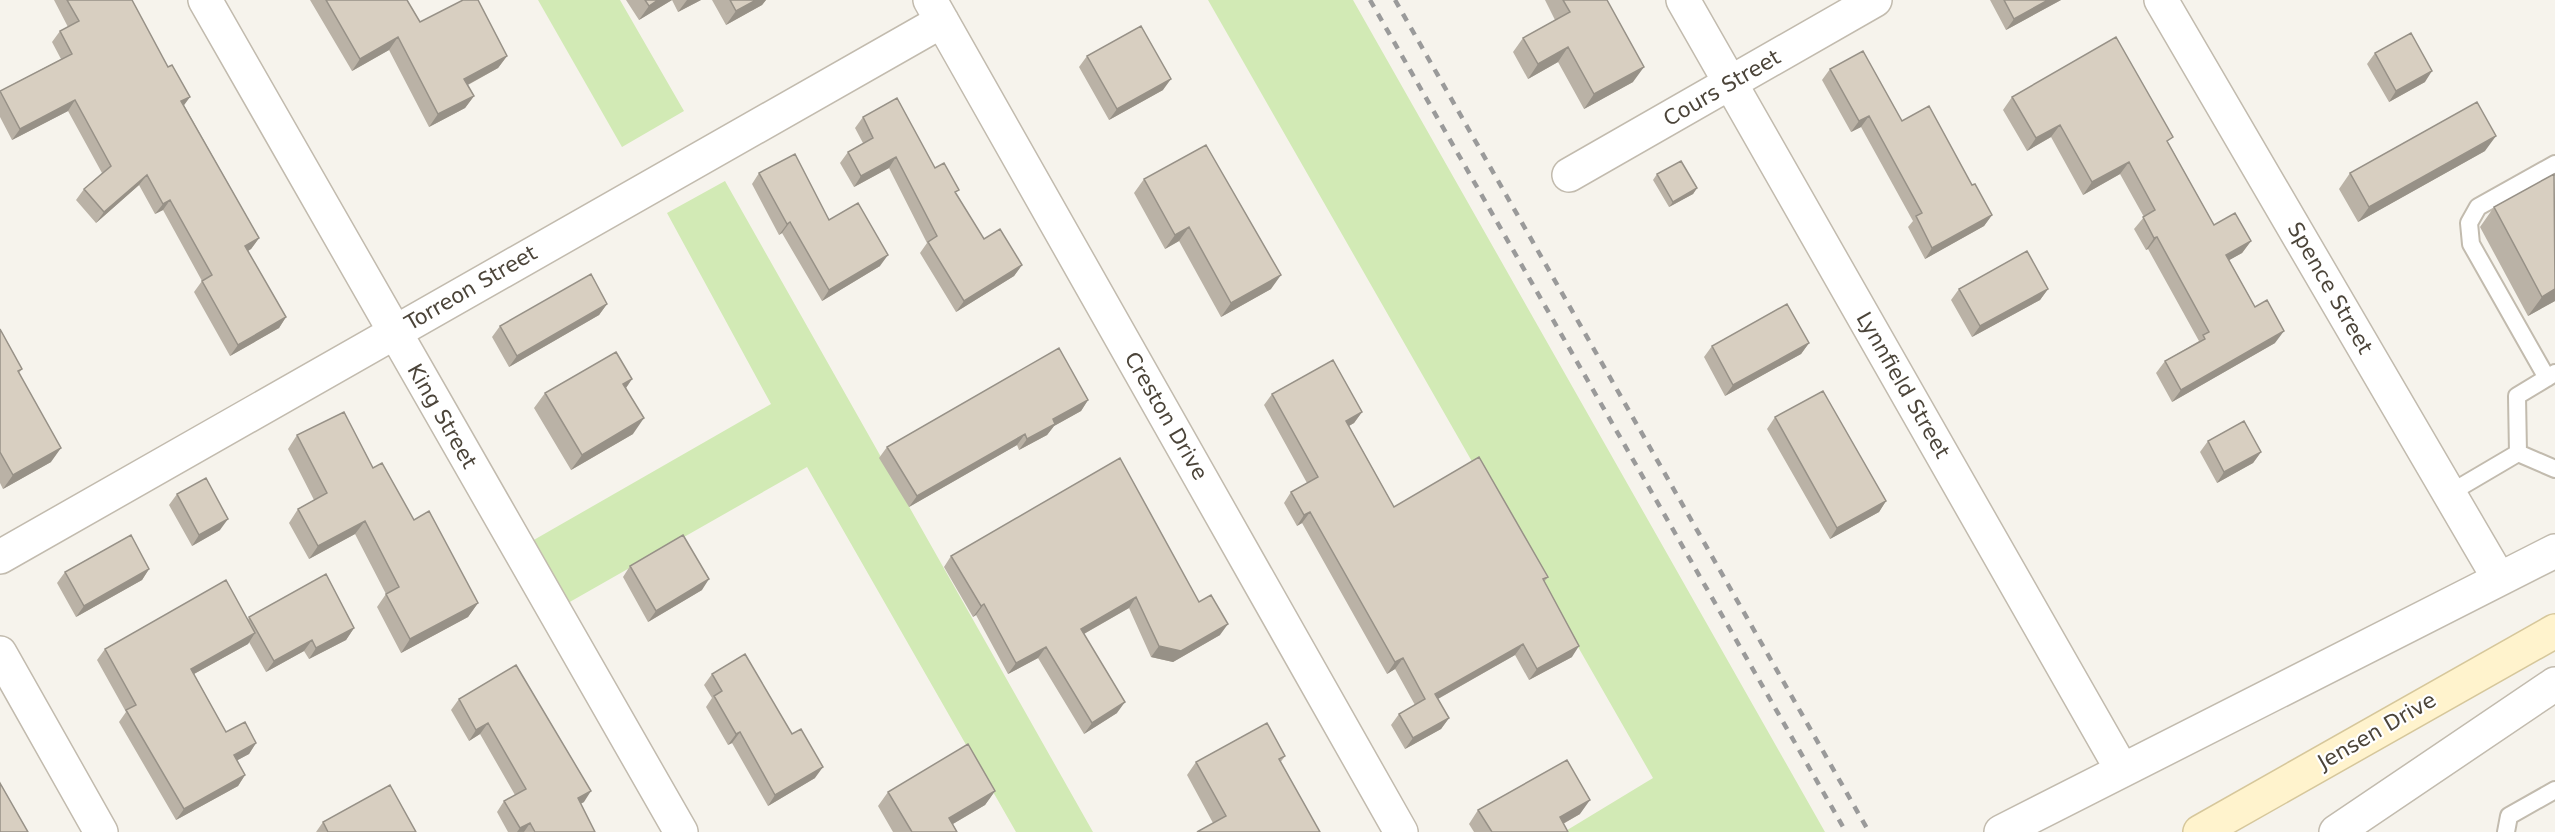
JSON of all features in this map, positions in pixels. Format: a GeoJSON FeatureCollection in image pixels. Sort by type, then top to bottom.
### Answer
{"type":"FeatureCollection","features":[{"type":"Feature","properties":{"kind":"main road","name":"Jensen Drive"},"geometry":{"type":"LineString","coordinates":[[2200,832],[2555,631]]}},
{"type":"Feature","properties":{"kind":"street","name":"King Street"},"geometry":{"type":"LineString","coordinates":[[205,0],[681,832]]}},
{"type":"Feature","properties":{"kind":"street","name":"Lynnfield Street"},"geometry":{"type":"LineString","coordinates":[[1683,0],[2122,770]]}},
{"type":"Feature","properties":{"kind":"street","name":"Cours Street"},"geometry":{"type":"LineString","coordinates":[[1569,175],[1875,0]]}},
{"type":"Feature","properties":{"kind":"street","name":"Spence Street"},"geometry":{"type":"LineString","coordinates":[[2161,0],[2498,577]]}},
{"type":"Feature","properties":{"kind":"street","name":"Torreon Street"},"geometry":{"type":"LineString","coordinates":[[0,557],[394,332],[936,10]]}},
{"type":"Feature","properties":{"kind":"street","name":"Creston Drive"},"geometry":{"type":"LineString","coordinates":[[936,10],[1401,832]]}},
{"type":"Feature","properties":{"kind":"street"},"geometry":{"type":"LineString","coordinates":[[2001,832],[2498,577],[2555,551]]}},
{"type":"Feature","properties":{"kind":"street"},"geometry":{"type":"LineString","coordinates":[[0,653],[101,832]]}},
{"type":"Feature","properties":{"kind":"street"},"geometry":{"type":"LineString","coordinates":[[2336,832],[2555,684]]}},
{"type":"Feature","properties":{"kind":"lane"},"geometry":{"type":"LineString","coordinates":[[2518,453],[2517,396],[2551,375],[2471,244],[2469,223],[2478,207],[2555,164]]}},
{"type":"Feature","properties":{"kind":"lane"},"geometry":{"type":"LineString","coordinates":[[2450,493],[2518,453]]}},
{"type":"Feature","properties":{"kind":"lane"},"geometry":{"type":"LineString","coordinates":[[2518,453],[2555,469]]}},
{"type":"Feature","properties":{"kind":"lane"},"geometry":{"type":"LineString","coordinates":[[2506,832],[2509,816],[2555,790]]}},
{"type":"Feature","properties":{"kind":"green space"},"geometry":{"type":"Polygon","coordinates":[[[538,0],[620,0],[684,111],[622,147],[538,0]]]}},
{"type":"Feature","properties":{"kind":"green space"},"geometry":{"type":"Polygon","coordinates":[[[1208,0],[1353,0],[1825,832],[1564,832],[1653,778],[1208,0]]]}},
{"type":"Feature","properties":{"kind":"green space"},"geometry":{"type":"Polygon","coordinates":[[[725,181],[1093,832],[1016,832],[807,467],[568,603],[532,541],[771,404],[667,213],[725,181]]]}},
{"type":"Feature","properties":{"kind":"building"},"geometry":{"type":"Polygon","coordinates":[[[67,0],[132,0],[168,67],[172,65],[190,97],[181,101],[259,238],[245,246],[286,317],[238,345],[202,281],[212,275],[170,200],[163,204],[147,175],[104,212],[84,189],[111,166],[75,100],[20,129],[0,91],[72,54],[60,31],[79,21],[67,0]]]}},
{"type":"Feature","properties":{"kind":"building"},"geometry":{"type":"Polygon","coordinates":[[[326,0],[407,0],[420,22],[463,0],[478,0],[507,56],[464,79],[474,96],[438,114],[398,37],[360,59],[326,0]]]}},
{"type":"Feature","properties":{"kind":"building"},"geometry":{"type":"Polygon","coordinates":[[[645,0],[658,0],[649,6],[645,0]]]}},
{"type":"Feature","properties":{"kind":"building"},"geometry":{"type":"Polygon","coordinates":[[[730,0],[756,0],[736,11],[730,0]]]}},
{"type":"Feature","properties":{"kind":"building"},"geometry":{"type":"Polygon","coordinates":[[[1563,0],[1607,0],[1644,67],[1594,94],[1568,47],[1538,64],[1523,38],[1570,12],[1563,0]]]}},
{"type":"Feature","properties":{"kind":"building"},"geometry":{"type":"Polygon","coordinates":[[[2004,0],[2048,0],[2014,19],[2004,0]]]}},
{"type":"Feature","properties":{"kind":"building"},"geometry":{"type":"Polygon","coordinates":[[[1141,26],[1171,79],[1117,109],[1087,56],[1141,26]]]}},
{"type":"Feature","properties":{"kind":"building"},"geometry":{"type":"Polygon","coordinates":[[[2411,33],[2432,71],[2396,91],[2375,53],[2411,33]]]}},
{"type":"Feature","properties":{"kind":"building"},"geometry":{"type":"Polygon","coordinates":[[[2116,37],[2173,137],[2167,141],[2214,225],[2235,213],[2251,241],[2226,255],[2255,307],[2267,300],[2284,331],[2181,390],[2165,361],[2205,339],[2203,335],[2209,332],[2157,237],[2154,238],[2143,217],[2155,210],[2129,162],[2092,182],[2060,125],[2036,138],[2012,97],[2116,37]]]}},
{"type":"Feature","properties":{"kind":"building"},"geometry":{"type":"Polygon","coordinates":[[[1863,51],[1902,121],[1929,106],[1972,185],[1975,184],[1992,215],[1932,248],[1916,216],[1922,213],[1869,116],[1859,121],[1830,69],[1863,51]]]}},
{"type":"Feature","properties":{"kind":"building"},"geometry":{"type":"Polygon","coordinates":[[[897,98],[935,168],[944,163],[959,190],[955,192],[984,239],[1000,229],[1022,265],[964,301],[928,242],[937,236],[896,157],[861,176],[848,152],[873,138],[863,117],[897,98]]]}},
{"type":"Feature","properties":{"kind":"building"},"geometry":{"type":"Polygon","coordinates":[[[2477,102],[2496,136],[2369,207],[2350,173],[2477,102]]]}},
{"type":"Feature","properties":{"kind":"building"},"geometry":{"type":"Polygon","coordinates":[[[1206,145],[1281,275],[1231,303],[1189,227],[1175,235],[1144,179],[1206,145]]]}},
{"type":"Feature","properties":{"kind":"building"},"geometry":{"type":"Polygon","coordinates":[[[795,154],[829,220],[858,203],[888,255],[829,290],[790,222],[787,224],[759,173],[795,154]]]}},
{"type":"Feature","properties":{"kind":"building"},"geometry":{"type":"Polygon","coordinates":[[[1681,161],[1697,188],[1673,202],[1657,174],[1681,161]]]}},
{"type":"Feature","properties":{"kind":"building"},"geometry":{"type":"Polygon","coordinates":[[[2554,174],[2555,289],[2542,297],[2494,207],[2554,174]]]}},
{"type":"Feature","properties":{"kind":"building"},"geometry":{"type":"Polygon","coordinates":[[[2027,251],[2048,289],[1980,326],[1959,289],[2027,251]]]}},
{"type":"Feature","properties":{"kind":"building"},"geometry":{"type":"Polygon","coordinates":[[[591,274],[607,304],[517,356],[500,326],[591,274]]]}},
{"type":"Feature","properties":{"kind":"building"},"geometry":{"type":"Polygon","coordinates":[[[1787,304],[1809,343],[1733,385],[1712,346],[1787,304]]]}},
{"type":"Feature","properties":{"kind":"building"},"geometry":{"type":"Polygon","coordinates":[[[0,329],[22,369],[18,371],[61,448],[13,475],[0,452],[0,329]]]}},
{"type":"Feature","properties":{"kind":"building"},"geometry":{"type":"Polygon","coordinates":[[[1059,348],[1088,400],[1053,419],[1055,424],[1027,439],[1025,434],[917,496],[887,447],[1059,348]]]}},
{"type":"Feature","properties":{"kind":"building"},"geometry":{"type":"Polygon","coordinates":[[[616,352],[632,379],[623,384],[644,418],[582,455],[545,393],[616,352]]]}},
{"type":"Feature","properties":{"kind":"building"},"geometry":{"type":"Polygon","coordinates":[[[1333,360],[1362,412],[1346,421],[1394,507],[1479,457],[1548,577],[1543,579],[1579,646],[1537,669],[1523,644],[1435,694],[1449,718],[1413,738],[1399,714],[1425,699],[1403,658],[1395,662],[1310,512],[1304,515],[1291,492],[1318,477],[1272,394],[1333,360]]]}},
{"type":"Feature","properties":{"kind":"building"},"geometry":{"type":"Polygon","coordinates":[[[1823,391],[1886,501],[1837,528],[1775,417],[1823,391]]]}},
{"type":"Feature","properties":{"kind":"building"},"geometry":{"type":"Polygon","coordinates":[[[344,412],[373,468],[382,463],[414,520],[429,511],[478,603],[410,639],[386,594],[399,587],[365,521],[318,546],[298,509],[327,493],[297,435],[344,412]]]}},
{"type":"Feature","properties":{"kind":"building"},"geometry":{"type":"Polygon","coordinates":[[[2244,421],[2261,452],[2224,472],[2208,441],[2244,421]]]}},
{"type":"Feature","properties":{"kind":"building"},"geometry":{"type":"Polygon","coordinates":[[[1120,458],[1199,602],[1211,595],[1228,624],[1181,651],[1159,646],[1136,597],[1081,629],[1125,702],[1092,723],[1046,647],[1016,663],[984,604],[981,606],[951,556],[1120,458]]]}},
{"type":"Feature","properties":{"kind":"building"},"geometry":{"type":"Polygon","coordinates":[[[206,478],[228,519],[199,535],[177,494],[206,478]]]}},
{"type":"Feature","properties":{"kind":"building"},"geometry":{"type":"Polygon","coordinates":[[[131,535],[149,569],[84,606],[65,572],[131,535]]]}},
{"type":"Feature","properties":{"kind":"building"},"geometry":{"type":"Polygon","coordinates":[[[683,535],[709,579],[656,611],[630,566],[683,535]]]}},
{"type":"Feature","properties":{"kind":"building"},"geometry":{"type":"Polygon","coordinates":[[[326,574],[354,628],[316,648],[312,640],[274,661],[249,617],[326,574]]]}},
{"type":"Feature","properties":{"kind":"building"},"geometry":{"type":"Polygon","coordinates":[[[226,580],[255,633],[191,669],[226,732],[245,722],[256,743],[234,755],[245,775],[184,809],[126,710],[136,705],[105,649],[226,580]]]}},
{"type":"Feature","properties":{"kind":"building"},"geometry":{"type":"Polygon","coordinates":[[[745,654],[792,734],[801,729],[823,767],[775,795],[740,732],[736,734],[714,696],[722,691],[712,674],[745,654]]]}},
{"type":"Feature","properties":{"kind":"building"},"geometry":{"type":"Polygon","coordinates":[[[516,665],[591,791],[578,798],[595,832],[535,832],[530,823],[520,828],[504,801],[526,789],[488,723],[476,730],[459,699],[516,665]]]}},
{"type":"Feature","properties":{"kind":"building"},"geometry":{"type":"Polygon","coordinates":[[[1267,723],[1285,756],[1279,759],[1320,832],[1197,832],[1226,816],[1196,762],[1267,723]]]}},
{"type":"Feature","properties":{"kind":"building"},"geometry":{"type":"Polygon","coordinates":[[[968,744],[995,791],[949,818],[957,832],[912,832],[888,792],[968,744]]]}},
{"type":"Feature","properties":{"kind":"building"},"geometry":{"type":"Polygon","coordinates":[[[1567,760],[1590,800],[1560,817],[1568,832],[1492,832],[1478,810],[1567,760]]]}},
{"type":"Feature","properties":{"kind":"building"},"geometry":{"type":"Polygon","coordinates":[[[0,783],[28,832],[0,832],[0,783]]]}},
{"type":"Feature","properties":{"kind":"building"},"geometry":{"type":"Polygon","coordinates":[[[390,785],[416,832],[328,832],[323,822],[390,785]]]}},
{"type":"Feature","properties":{"kind":"railway"},"geometry":{"type":"LineString","coordinates":[[1370,0],[1846,832]]}},
{"type":"Feature","properties":{"kind":"railway"},"geometry":{"type":"LineString","coordinates":[[1395,0],[1869,832]]}}]}
